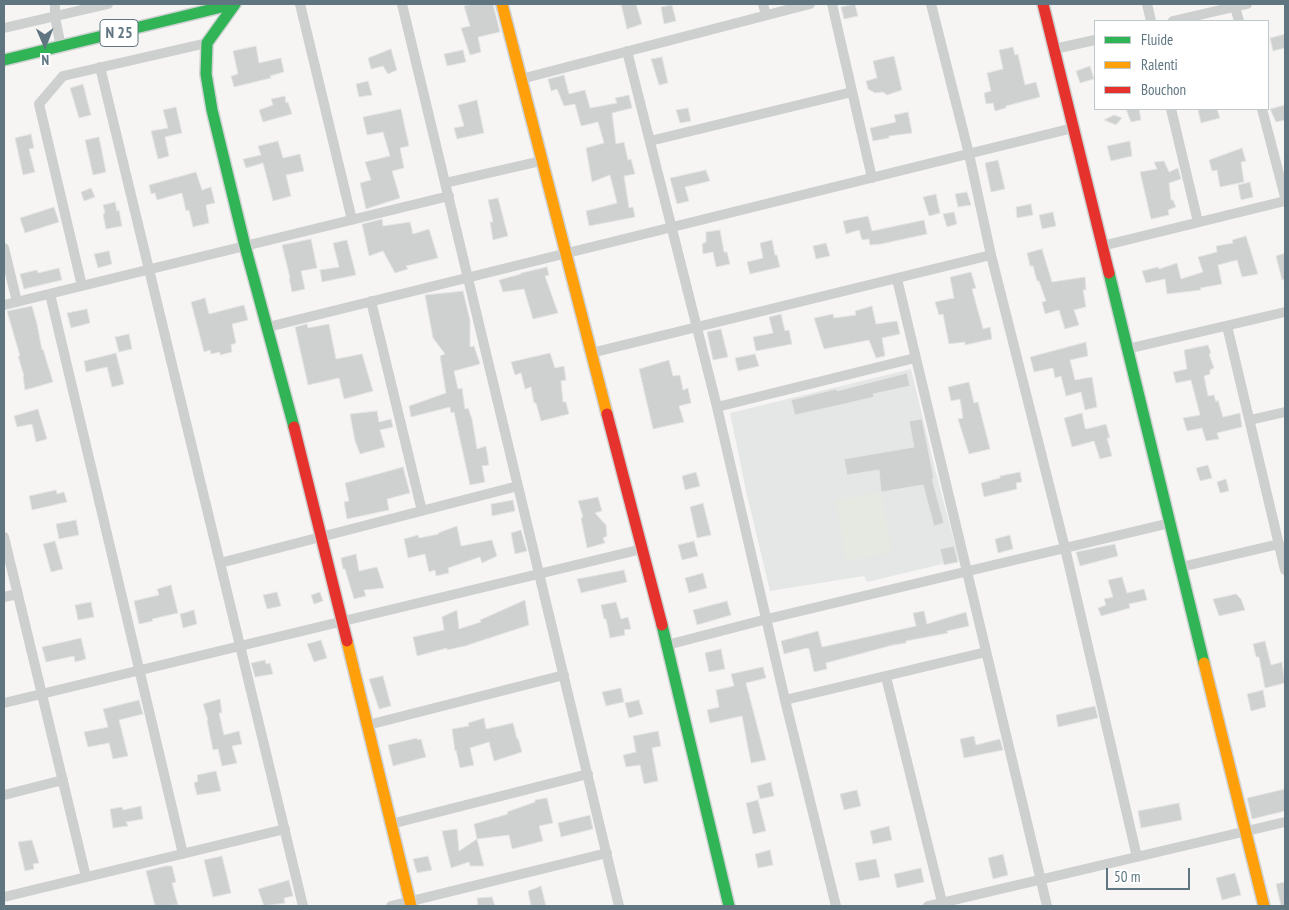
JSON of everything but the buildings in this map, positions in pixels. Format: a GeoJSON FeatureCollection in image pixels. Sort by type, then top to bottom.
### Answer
{"type":"FeatureCollection","features":[{"type":"Feature","properties":{"kind":"street"},"geometry":{"type":"LineString","coordinates":[[55,4],[55,17],[61,47]]}},
{"type":"Feature","properties":{"kind":"street"},"geometry":{"type":"LineString","coordinates":[[4,28],[108,4]]}},
{"type":"Feature","properties":{"kind":"street"},"geometry":{"type":"LineString","coordinates":[[234,4],[207,43],[206,74],[212,110],[245,246],[268,327],[322,537],[411,904]]}},
{"type":"Feature","properties":{"kind":"street","name":"N 25"},"geometry":{"type":"LineString","coordinates":[[4,60],[234,4]]}},
{"type":"Feature","properties":{"kind":"street"},"geometry":{"type":"LineString","coordinates":[[300,4],[352,220]]}},
{"type":"Feature","properties":{"kind":"street"},"geometry":{"type":"LineString","coordinates":[[402,4],[620,906]]}},
{"type":"Feature","properties":{"kind":"street"},"geometry":{"type":"LineString","coordinates":[[502,4],[642,549],[728,906]]}},
{"type":"Feature","properties":{"kind":"street"},"geometry":{"type":"LineString","coordinates":[[763,4],[766,15]]}},
{"type":"Feature","properties":{"kind":"street"},"geometry":{"type":"LineString","coordinates":[[521,79],[810,4]]}},
{"type":"Feature","properties":{"kind":"street"},"geometry":{"type":"LineString","coordinates":[[832,4],[872,178]]}},
{"type":"Feature","properties":{"kind":"street"},"geometry":{"type":"LineString","coordinates":[[932,4],[969,154],[991,255],[1065,548],[1137,857]]}},
{"type":"Feature","properties":{"kind":"street"},"geometry":{"type":"LineString","coordinates":[[1043,4],[1264,906]]}},
{"type":"Feature","properties":{"kind":"street"},"geometry":{"type":"LineString","coordinates":[[1147,4],[1151,20]]}},
{"type":"Feature","properties":{"kind":"street"},"geometry":{"type":"LineString","coordinates":[[1177,20],[1247,4]]}},
{"type":"Feature","properties":{"kind":"street"},"geometry":{"type":"LineString","coordinates":[[1235,6],[1239,20]]}},
{"type":"Feature","properties":{"kind":"street"},"geometry":{"type":"LineString","coordinates":[[1054,49],[1094,40]]}},
{"type":"Feature","properties":{"kind":"street"},"geometry":{"type":"LineString","coordinates":[[82,286],[39,104],[63,76],[207,43]]}},
{"type":"Feature","properties":{"kind":"street"},"geometry":{"type":"LineString","coordinates":[[627,51],[717,407],[785,700],[836,906]]}},
{"type":"Feature","properties":{"kind":"street"},"geometry":{"type":"LineString","coordinates":[[100,68],[304,906]]}},
{"type":"Feature","properties":{"kind":"street"},"geometry":{"type":"LineString","coordinates":[[650,141],[852,92]]}},
{"type":"Feature","properties":{"kind":"street"},"geometry":{"type":"LineString","coordinates":[[1171,110],[1198,222]]}},
{"type":"Feature","properties":{"kind":"street"},"geometry":{"type":"LineString","coordinates":[[1102,246],[1285,199],[1262,110]]}},
{"type":"Feature","properties":{"kind":"street"},"geometry":{"type":"LineString","coordinates":[[268,327],[1073,128]]}},
{"type":"Feature","properties":{"kind":"street"},"geometry":{"type":"LineString","coordinates":[[445,183],[541,161]]}},
{"type":"Feature","properties":{"kind":"street"},"geometry":{"type":"LineString","coordinates":[[4,305],[448,196]]}},
{"type":"Feature","properties":{"kind":"street"},"geometry":{"type":"LineString","coordinates":[[4,248],[17,302]]}},
{"type":"Feature","properties":{"kind":"street"},"geometry":{"type":"LineString","coordinates":[[591,353],[991,255]]}},
{"type":"Feature","properties":{"kind":"street"},"geometry":{"type":"LineString","coordinates":[[896,278],[1047,906]]}},
{"type":"Feature","properties":{"kind":"street"},"geometry":{"type":"LineString","coordinates":[[50,294],[183,854]]}},
{"type":"Feature","properties":{"kind":"street"},"geometry":{"type":"LineString","coordinates":[[371,301],[422,511]]}},
{"type":"Feature","properties":{"kind":"street"},"geometry":{"type":"LineString","coordinates":[[1128,349],[1285,312]]}},
{"type":"Feature","properties":{"kind":"street"},"geometry":{"type":"LineString","coordinates":[[1227,326],[1285,570]]}},
{"type":"Feature","properties":{"kind":"street"},"geometry":{"type":"LineString","coordinates":[[717,407],[916,358]]}},
{"type":"Feature","properties":{"kind":"street"},"geometry":{"type":"LineString","coordinates":[[1250,420],[1285,412]]}},
{"type":"Feature","properties":{"kind":"street"},"geometry":{"type":"LineString","coordinates":[[220,564],[518,486]]}},
{"type":"Feature","properties":{"kind":"street"},"geometry":{"type":"LineString","coordinates":[[666,645],[1170,523]]}},
{"type":"Feature","properties":{"kind":"street"},"geometry":{"type":"LineString","coordinates":[[4,537],[86,877]]}},
{"type":"Feature","properties":{"kind":"street"},"geometry":{"type":"LineString","coordinates":[[1181,567],[1279,544]]}},
{"type":"Feature","properties":{"kind":"street"},"geometry":{"type":"LineString","coordinates":[[4,703],[642,549]]}},
{"type":"Feature","properties":{"kind":"street"},"geometry":{"type":"LineString","coordinates":[[4,597],[18,594]]}},
{"type":"Feature","properties":{"kind":"street"},"geometry":{"type":"LineString","coordinates":[[785,700],[986,652]]}},
{"type":"Feature","properties":{"kind":"street"},"geometry":{"type":"LineString","coordinates":[[368,725],[564,675]]}},
{"type":"Feature","properties":{"kind":"street"},"geometry":{"type":"LineString","coordinates":[[886,677],[943,905]]}},
{"type":"Feature","properties":{"kind":"street"},"geometry":{"type":"LineString","coordinates":[[391,824],[588,774]]}},
{"type":"Feature","properties":{"kind":"street"},"geometry":{"type":"LineString","coordinates":[[4,795],[63,780]]}},
{"type":"Feature","properties":{"kind":"street"},"geometry":{"type":"LineString","coordinates":[[928,906],[943,905],[1285,822]]}},
{"type":"Feature","properties":{"kind":"street"},"geometry":{"type":"LineString","coordinates":[[4,897],[285,829]]}},
{"type":"Feature","properties":{"kind":"street"},"geometry":{"type":"LineString","coordinates":[[391,906],[411,904],[607,853]]}},
{"type":"Feature","properties":{"kind":"shaded area"},"geometry":{"type":"Polygon","coordinates":[[[911,369],[959,560],[867,582],[864,576],[770,591],[730,413],[911,369]]]}},
{"type":"Feature","properties":{"kind":"shaded area"},"geometry":{"type":"Polygon","coordinates":[[[881,492],[892,553],[846,561],[836,500],[881,492]]]}},
{"type":"Feature","properties":{"kind":"traffic: fast"},"geometry":{"type":"LineString","coordinates":[[4,60],[234,4]]}},
{"type":"Feature","properties":{"kind":"traffic: fast"},"geometry":{"type":"LineString","coordinates":[[235,4],[207,43],[206,74],[212,110],[245,246],[294,427]]}},
{"type":"Feature","properties":{"kind":"traffic: fast"},"geometry":{"type":"LineString","coordinates":[[1109,273],[1204,663]]}},
{"type":"Feature","properties":{"kind":"traffic: fast"},"geometry":{"type":"LineString","coordinates":[[662,625],[729,906]]}},
{"type":"Feature","properties":{"kind":"traffic: slow"},"geometry":{"type":"LineString","coordinates":[[502,4],[607,414]]}},
{"type":"Feature","properties":{"kind":"traffic: slow"},"geometry":{"type":"LineString","coordinates":[[347,641],[411,906]]}},
{"type":"Feature","properties":{"kind":"traffic: slow"},"geometry":{"type":"LineString","coordinates":[[1204,663],[1264,906]]}},
{"type":"Feature","properties":{"kind":"traffic: jam"},"geometry":{"type":"LineString","coordinates":[[1043,4],[1109,273]]}},
{"type":"Feature","properties":{"kind":"traffic: jam"},"geometry":{"type":"LineString","coordinates":[[607,414],[662,625]]}},
{"type":"Feature","properties":{"kind":"traffic: jam"},"geometry":{"type":"LineString","coordinates":[[294,427],[347,641]]}}]}
